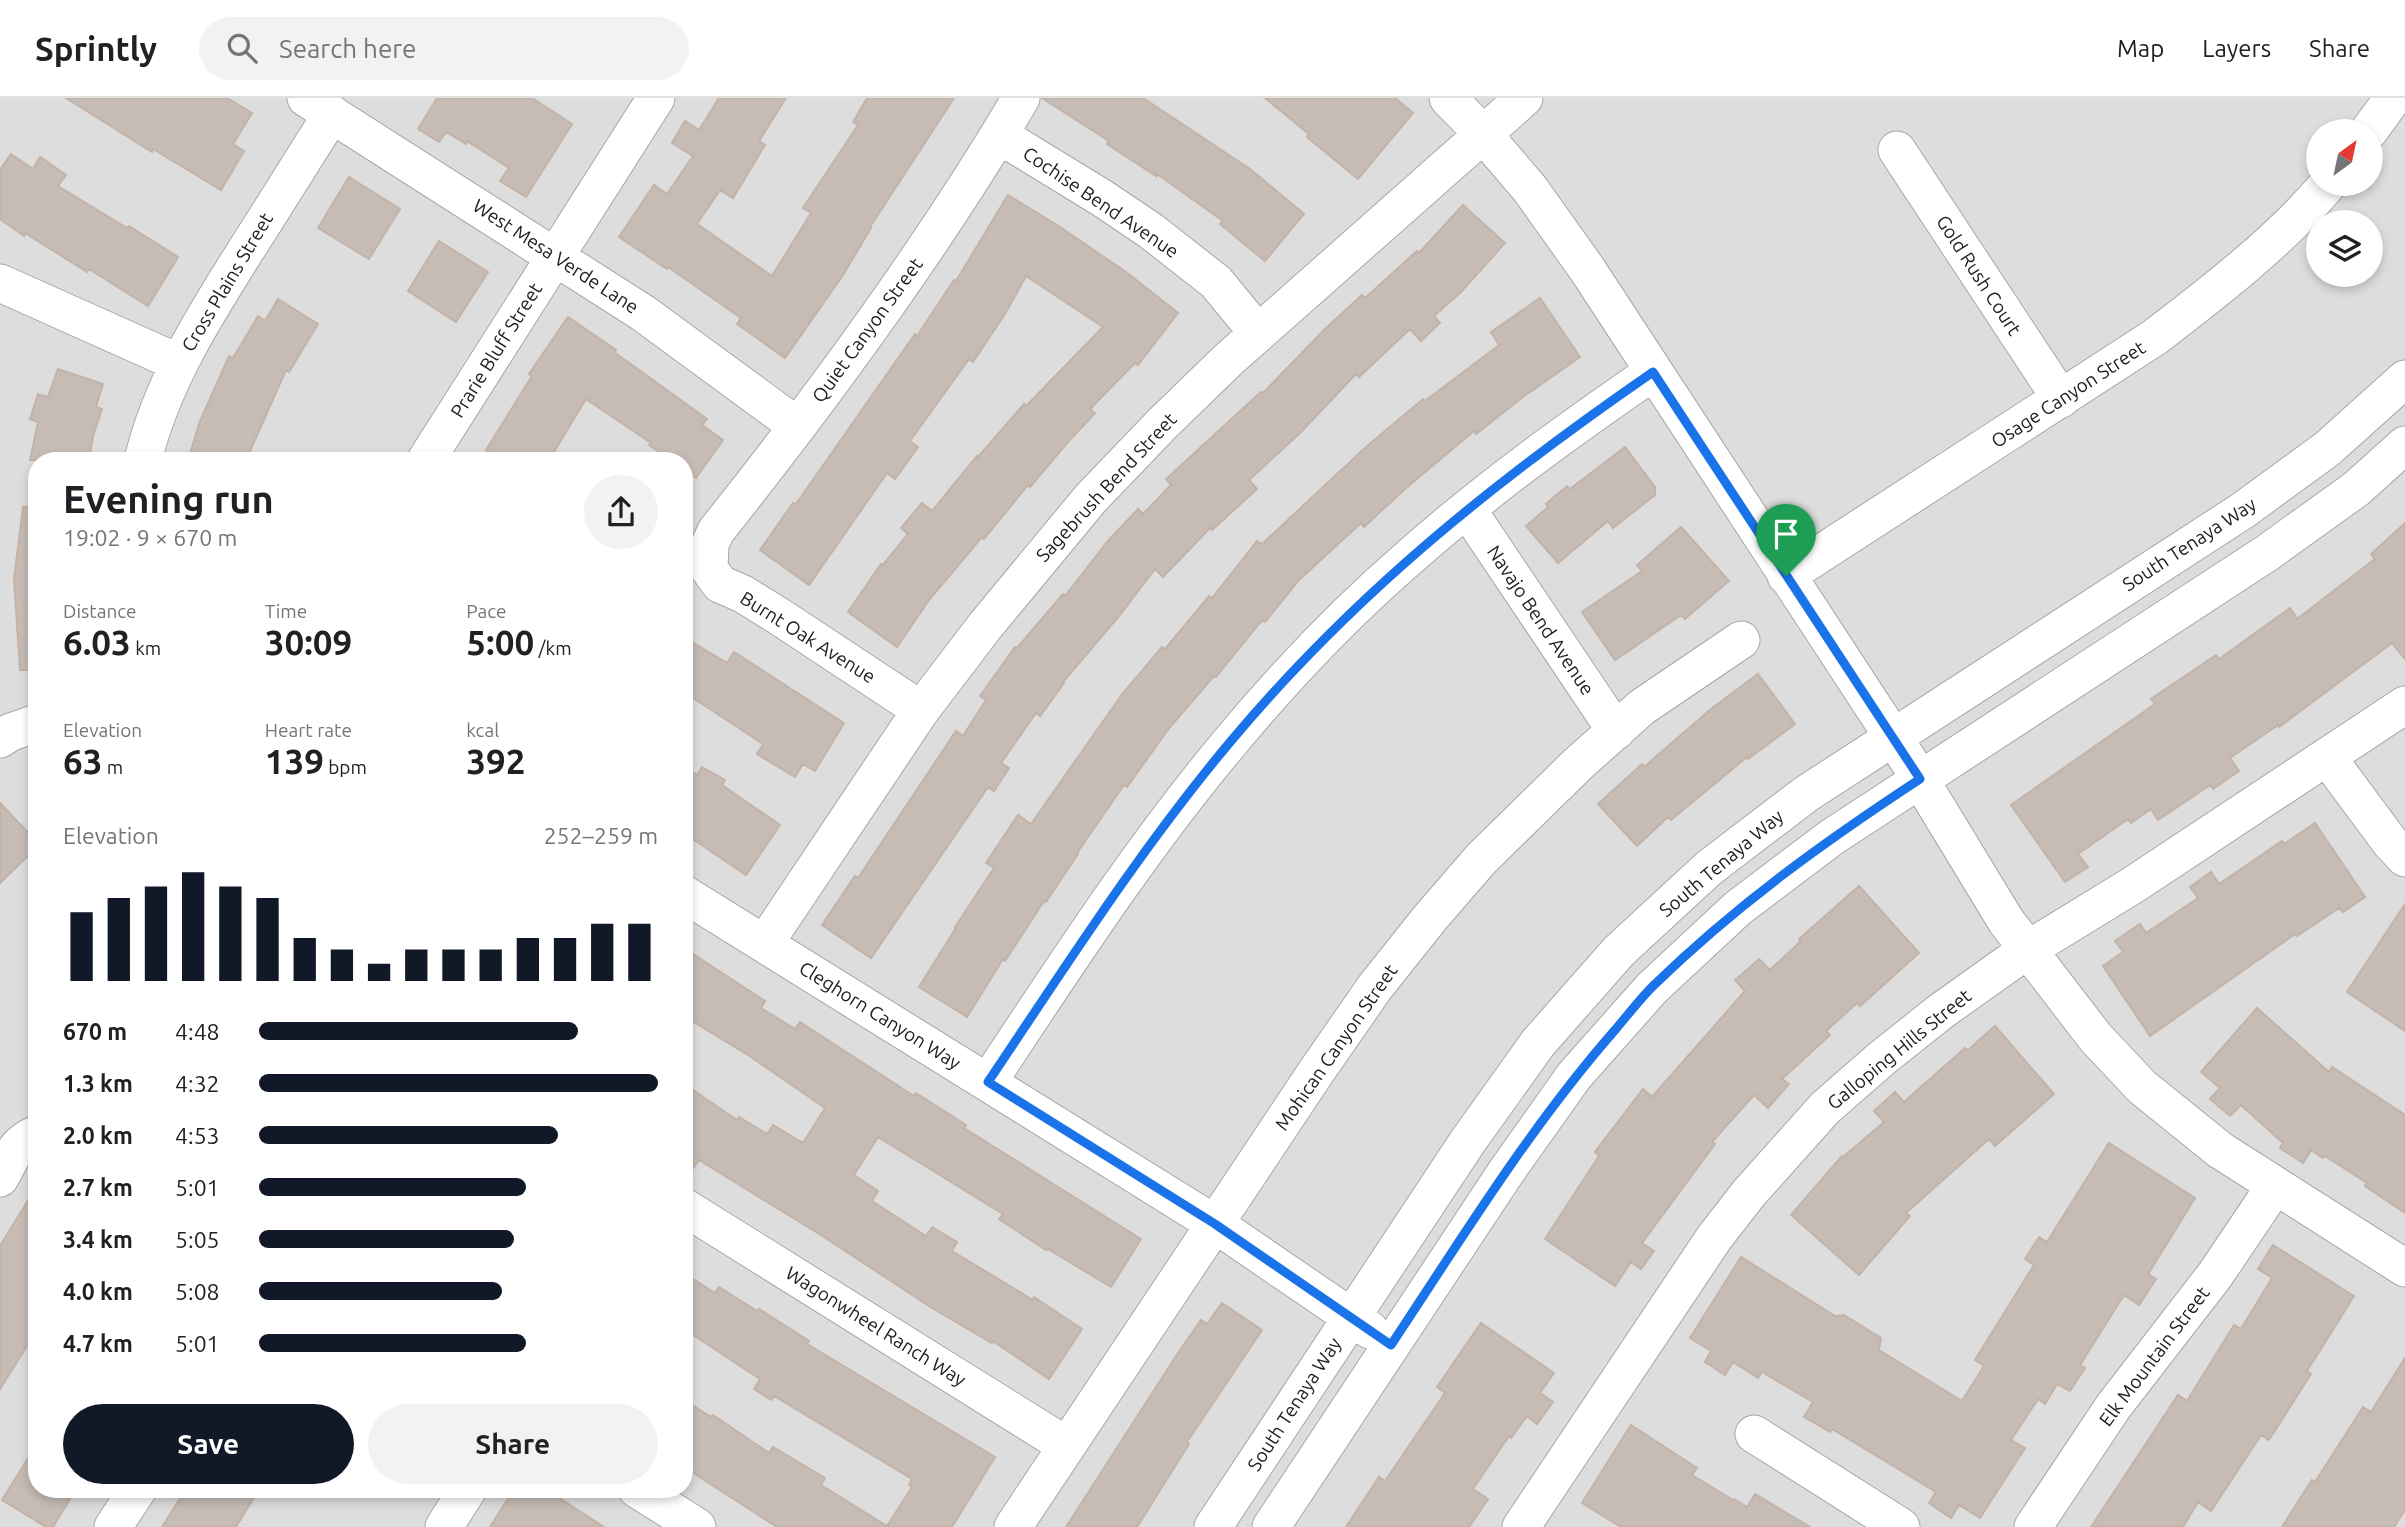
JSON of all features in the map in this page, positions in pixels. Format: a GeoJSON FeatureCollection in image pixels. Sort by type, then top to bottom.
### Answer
{"type":"FeatureCollection","features":[{"type":"Feature","properties":{"kind":"street","name":"Prarie Bluff Street"},"geometry":{"type":"LineString","coordinates":[[431,452],[656,98]]}},
{"type":"Feature","properties":{"kind":"street","name":"Quiet Canyon Street"},"geometry":{"type":"LineString","coordinates":[[708,557],[716,531],[797,426],[921,256],[979,170],[1021,98]]}},
{"type":"Feature","properties":{"kind":"street"},"geometry":{"type":"LineString","coordinates":[[1448,98],[1530,189],[1587,270],[1894,737],[2006,920],[2095,1037],[2142,1087],[2220,1150],[2405,1268]]}},
{"type":"Feature","properties":{"kind":"street","name":"Sagebrush Bend Street"},"geometry":{"type":"LineString","coordinates":[[765,943],[921,709],[1000,607],[1091,498],[1162,424],[1258,333],[1524,98]]}},
{"type":"Feature","properties":{"kind":"street"},"geometry":{"type":"LineString","coordinates":[[2378,119],[2393,98]]}},
{"type":"Feature","properties":{"kind":"street","name":"West Mesa Verde Lane"},"geometry":{"type":"LineString","coordinates":[[319,106],[643,313],[797,426]]}},
{"type":"Feature","properties":{"kind":"street","name":"Cross Plains Street"},"geometry":{"type":"LineString","coordinates":[[145,452],[151,427],[178,363],[319,106]]}},
{"type":"Feature","properties":{"kind":"street","name":"Cochise Bend Avenue"},"geometry":{"type":"LineString","coordinates":[[999,135],[1151,231],[1216,282],[1258,333]]}},
{"type":"Feature","properties":{"kind":"street","name":"Gold Rush Court"},"geometry":{"type":"LineString","coordinates":[[1896,150],[2061,400]]}},
{"type":"Feature","properties":{"kind":"street","name":"Osage Canyon Street"},"geometry":{"type":"LineString","coordinates":[[1786,576],[2155,337],[2210,295],[2268,244],[2316,196]]}},
{"type":"Feature","properties":{"kind":"street"},"geometry":{"type":"LineString","coordinates":[[0,283],[178,363]]}},
{"type":"Feature","properties":{"kind":"street"},"geometry":{"type":"LineString","coordinates":[[988,1082],[1173,813],[1230,741],[1276,690],[1345,618],[1410,556],[1564,434],[1653,372]]}},
{"type":"Feature","properties":{"kind":"street","name":"South Tenaya Way"},"geometry":{"type":"LineString","coordinates":[[1213,1527],[1468,1141],[1538,1043],[1619,951],[1709,868],[1806,794],[2242,511],[2327,449],[2405,379]]}},
{"type":"Feature","properties":{"kind":"street"},"geometry":{"type":"LineString","coordinates":[[1271,1527],[1506,1172],[1574,1076],[1652,988],[1738,908],[1832,837],[2267,553],[2356,489],[2405,445]]}},
{"type":"Feature","properties":{"kind":"street","name":"Navajo Bend Avenue"},"geometry":{"type":"LineString","coordinates":[[1467,509],[1616,731]]}},
{"type":"Feature","properties":{"kind":"street","name":"Burnt Oak Avenue"},"geometry":{"type":"LineString","coordinates":[[708,557],[709,569],[720,584],[752,600],[921,709]]}},
{"type":"Feature","properties":{"kind":"street","name":"Mohican Canyon Street"},"geometry":{"type":"LineString","coordinates":[[1013,1527],[1375,987],[1430,918],[1506,834],[1578,763],[1643,707],[1741,640]]}},
{"type":"Feature","properties":{"kind":"street","name":"Galloping Hills Street"},"geometry":{"type":"LineString","coordinates":[[1521,1527],[1714,1238],[1787,1148],[1825,1108],[1881,1059],[2027,950],[2133,885],[2405,705]]}},
{"type":"Feature","properties":{"kind":"street"},"geometry":{"type":"LineString","coordinates":[[0,739],[28,726]]}},
{"type":"Feature","properties":{"kind":"street"},"geometry":{"type":"LineString","coordinates":[[2327,757],[2405,858]]}},
{"type":"Feature","properties":{"kind":"street","name":"Cleghorn Canyon Way"},"geometry":{"type":"LineString","coordinates":[[693,899],[1215,1224],[1391,1345]]}},
{"type":"Feature","properties":{"kind":"street"},"geometry":{"type":"LineString","coordinates":[[0,1178],[13,1152],[28,1138]]}},
{"type":"Feature","properties":{"kind":"street","name":"Elk Mountain Street"},"geometry":{"type":"LineString","coordinates":[[2033,1527],[2113,1408],[2215,1275],[2275,1186]]}},
{"type":"Feature","properties":{"kind":"street","name":"Wagonwheel Ranch Way"},"geometry":{"type":"LineString","coordinates":[[693,1213],[1067,1446]]}},
{"type":"Feature","properties":{"kind":"street"},"geometry":{"type":"LineString","coordinates":[[1754,1434],[1901,1527]]}},
{"type":"Feature","properties":{"kind":"street"},"geometry":{"type":"LineString","coordinates":[[113,1527],[132,1498]]}},
{"type":"Feature","properties":{"kind":"street"},"geometry":{"type":"LineString","coordinates":[[444,1527],[462,1498]]}},
{"type":"Feature","properties":{"kind":"street"},"geometry":{"type":"LineString","coordinates":[[651,1498],[697,1527]]}},
{"type":"Feature","properties":{"kind":"shaded area"},"geometry":{"type":"Polygon","coordinates":[[[0,98],[2405,98],[2405,1527],[0,1527],[0,98]]]}},
{"type":"Feature","properties":{"kind":"building"},"geometry":{"type":"Polygon","coordinates":[[[66,98],[227,98],[252,113],[233,144],[244,151],[221,190],[153,149],[152,152],[66,98]]]}},
{"type":"Feature","properties":{"kind":"building"},"geometry":{"type":"Polygon","coordinates":[[[437,98],[532,98],[572,124],[526,197],[500,181],[509,168],[467,141],[466,144],[446,132],[439,142],[418,129],[437,98]]]}},
{"type":"Feature","properties":{"kind":"building"},"geometry":{"type":"Polygon","coordinates":[[[719,98],[786,98],[759,141],[765,145],[733,198],[720,190],[697,224],[772,276],[811,213],[803,208],[858,125],[853,122],[867,98],[954,98],[870,227],[843,275],[785,358],[737,324],[741,318],[668,267],[667,269],[619,237],[654,185],[667,194],[693,156],[672,143],[685,121],[699,130],[719,98]]]}},
{"type":"Feature","properties":{"kind":"building"},"geometry":{"type":"Polygon","coordinates":[[[1042,98],[1143,98],[1250,169],[1304,214],[1265,261],[1220,224],[1223,221],[1042,98]]]}},
{"type":"Feature","properties":{"kind":"building"},"geometry":{"type":"Polygon","coordinates":[[[1265,98],[1395,98],[1413,113],[1358,179],[1265,98]]]}},
{"type":"Feature","properties":{"kind":"building"},"geometry":{"type":"Polygon","coordinates":[[[11,154],[33,169],[40,157],[66,175],[58,186],[178,257],[148,306],[89,269],[87,272],[25,233],[24,236],[0,219],[0,170],[11,154]]]}},
{"type":"Feature","properties":{"kind":"building"},"geometry":{"type":"Polygon","coordinates":[[[349,177],[400,209],[369,259],[318,228],[349,177]]]}},
{"type":"Feature","properties":{"kind":"building"},"geometry":{"type":"Polygon","coordinates":[[[1008,195],[1126,272],[1178,313],[1138,365],[1135,363],[1090,409],[1095,413],[1030,487],[1028,485],[984,539],[982,537],[929,600],[897,647],[848,612],[881,564],[883,565],[908,534],[901,528],[922,503],[932,511],[1024,404],[1026,406],[1103,327],[1026,276],[973,362],[969,359],[910,441],[918,447],[895,479],[887,473],[809,585],[760,550],[793,503],[796,504],[915,334],[917,336],[954,280],[956,281],[1008,195]]]}},
{"type":"Feature","properties":{"kind":"building"},"geometry":{"type":"Polygon","coordinates":[[[1463,205],[1505,243],[1461,292],[1434,316],[1440,323],[1421,341],[1410,329],[1359,377],[1356,374],[1300,433],[1249,480],[1257,489],[1212,530],[1210,528],[1163,577],[1155,569],[1063,682],[1040,716],[1036,713],[1001,763],[1009,768],[994,791],[988,787],[871,958],[822,925],[855,876],[858,878],[956,731],[963,736],[986,700],[980,696],[1015,647],[1017,648],[1063,594],[1065,596],[1107,542],[1138,509],[1143,514],[1171,485],[1166,479],[1263,393],[1362,295],[1365,298],[1417,251],[1419,253],[1463,205]]]}},
{"type":"Feature","properties":{"kind":"building"},"geometry":{"type":"Polygon","coordinates":[[[439,241],[488,272],[456,322],[408,291],[439,241]]]}},
{"type":"Feature","properties":{"kind":"building"},"geometry":{"type":"Polygon","coordinates":[[[1540,298],[1580,357],[1476,434],[1474,431],[1364,527],[1361,523],[1298,581],[1265,622],[1262,620],[1216,677],[1214,676],[1170,727],[1127,787],[1124,785],[1005,961],[1003,959],[967,1017],[919,987],[994,868],[986,863],[1018,815],[1031,824],[1123,693],[1162,647],[1165,649],[1209,596],[1212,598],[1257,541],[1262,544],[1366,447],[1423,399],[1425,401],[1499,345],[1491,332],[1540,298]]]}},
{"type":"Feature","properties":{"kind":"building"},"geometry":{"type":"Polygon","coordinates":[[[278,299],[318,324],[289,372],[286,370],[250,452],[190,452],[200,421],[229,356],[233,358],[258,316],[265,321],[278,299]]]}},
{"type":"Feature","properties":{"kind":"building"},"geometry":{"type":"Polygon","coordinates":[[[568,317],[707,419],[702,425],[723,440],[696,478],[693,476],[693,452],[659,452],[649,445],[651,443],[586,399],[554,452],[489,452],[486,450],[532,376],[529,374],[568,317]]]}},
{"type":"Feature","properties":{"kind":"building"},"geometry":{"type":"Polygon","coordinates":[[[58,369],[103,384],[96,407],[102,409],[90,452],[32,452],[38,422],[30,419],[38,394],[48,397],[58,369]]]}},
{"type":"Feature","properties":{"kind":"building"},"geometry":{"type":"Polygon","coordinates":[[[1625,447],[1655,487],[1655,495],[1613,528],[1608,521],[1558,563],[1526,526],[1567,486],[1570,489],[1625,447]]]}},
{"type":"Feature","properties":{"kind":"building"},"geometry":{"type":"Polygon","coordinates":[[[23,507],[28,507],[28,670],[20,670],[14,579],[23,507]]]}},
{"type":"Feature","properties":{"kind":"building"},"geometry":{"type":"Polygon","coordinates":[[[2405,523],[2405,659],[2392,643],[2279,727],[2278,725],[2230,758],[2239,771],[2213,789],[2210,785],[2158,820],[2151,809],[2131,823],[2128,819],[2078,854],[2088,867],[2065,882],[2011,805],[2155,704],[2151,699],[2216,655],[2219,659],[2290,608],[2297,619],[2375,559],[2371,554],[2405,523]]]}},
{"type":"Feature","properties":{"kind":"building"},"geometry":{"type":"Polygon","coordinates":[[[1681,527],[1729,581],[1685,619],[1681,615],[1615,660],[1582,612],[1642,571],[1637,565],[1681,527]]]}},
{"type":"Feature","properties":{"kind":"building"},"geometry":{"type":"Polygon","coordinates":[[[693,642],[727,663],[734,652],[844,723],[815,771],[803,764],[795,777],[757,754],[763,744],[693,698],[693,642]]]}},
{"type":"Feature","properties":{"kind":"building"},"geometry":{"type":"Polygon","coordinates":[[[1758,674],[1795,724],[1748,759],[1747,757],[1671,820],[1668,817],[1637,846],[1598,804],[1642,764],[1644,767],[1711,709],[1758,674]]]}},
{"type":"Feature","properties":{"kind":"building"},"geometry":{"type":"Polygon","coordinates":[[[702,767],[725,780],[722,785],[780,825],[746,875],[693,839],[693,773],[697,775],[702,767]]]}},
{"type":"Feature","properties":{"kind":"building"},"geometry":{"type":"Polygon","coordinates":[[[0,803],[28,833],[28,856],[0,883],[0,803]]]}},
{"type":"Feature","properties":{"kind":"building"},"geometry":{"type":"Polygon","coordinates":[[[2315,823],[2365,897],[2343,912],[2339,908],[2297,936],[2295,934],[2150,1036],[2103,966],[2123,952],[2115,941],[2140,924],[2146,933],[2198,898],[2190,887],[2211,872],[2219,884],[2282,841],[2284,844],[2315,823]]]}},
{"type":"Feature","properties":{"kind":"building"},"geometry":{"type":"Polygon","coordinates":[[[1859,886],[1919,953],[1860,1006],[1857,1003],[1826,1031],[1830,1035],[1782,1079],[1789,1084],[1768,1108],[1754,1095],[1712,1142],[1715,1144],[1642,1243],[1654,1251],[1641,1269],[1631,1262],[1615,1286],[1545,1239],[1599,1156],[1595,1152],[1643,1089],[1652,1097],[1745,991],[1735,980],[1759,959],[1770,970],[1801,941],[1799,939],[1859,886]]]}},
{"type":"Feature","properties":{"kind":"building"},"geometry":{"type":"Polygon","coordinates":[[[2405,904],[2405,1031],[2347,992],[2405,904]]]}},
{"type":"Feature","properties":{"kind":"building"},"geometry":{"type":"Polygon","coordinates":[[[693,954],[765,1001],[761,1008],[795,1029],[800,1022],[914,1096],[916,1093],[966,1125],[964,1128],[1141,1239],[1111,1287],[1046,1250],[999,1219],[1003,1214],[878,1137],[854,1175],[878,1191],[872,1201],[926,1236],[932,1227],[957,1242],[952,1251],[1033,1300],[1034,1297],[1082,1329],[1049,1379],[993,1341],[992,1343],[932,1308],[821,1235],[699,1160],[693,1168],[693,1090],[737,1120],[739,1117],[767,1134],[773,1125],[803,1143],[825,1108],[751,1057],[693,1022],[693,954]]]}},
{"type":"Feature","properties":{"kind":"building"},"geometry":{"type":"Polygon","coordinates":[[[2257,1008],[2329,1072],[2332,1067],[2405,1115],[2405,1213],[2365,1186],[2367,1183],[2325,1156],[2323,1158],[2311,1150],[2303,1163],[2280,1148],[2283,1143],[2241,1105],[2230,1116],[2210,1099],[2220,1088],[2201,1072],[2257,1008]]]}},
{"type":"Feature","properties":{"kind":"building"},"geometry":{"type":"Polygon","coordinates":[[[1995,1026],[2054,1094],[1995,1146],[1989,1139],[1906,1213],[1910,1216],[1859,1275],[1791,1215],[1842,1156],[1884,1122],[1874,1111],[1895,1092],[1904,1102],[1965,1048],[1968,1050],[1995,1026]]]}},
{"type":"Feature","properties":{"kind":"building"},"geometry":{"type":"Polygon","coordinates":[[[2109,1143],[2195,1198],[2148,1274],[2156,1279],[2139,1305],[2124,1295],[2080,1365],[2085,1368],[2070,1391],[2057,1384],[2045,1404],[2038,1399],[2011,1440],[2025,1448],[1980,1518],[1959,1505],[1951,1518],[1929,1503],[1936,1492],[1832,1429],[1830,1432],[1804,1417],[1813,1402],[1762,1372],[1758,1378],[1733,1362],[1725,1375],[1705,1362],[1711,1351],[1690,1338],[1741,1257],[1835,1316],[1844,1315],[1881,1338],[1879,1350],[1962,1401],[1984,1366],[1975,1360],[2034,1265],[2025,1259],[2039,1237],[2047,1242],[2109,1143]]]}},
{"type":"Feature","properties":{"kind":"building"},"geometry":{"type":"Polygon","coordinates":[[[28,1201],[28,1344],[0,1389],[0,1246],[28,1201]]]}},
{"type":"Feature","properties":{"kind":"building"},"geometry":{"type":"Polygon","coordinates":[[[2273,1245],[2354,1296],[2307,1371],[2311,1374],[2269,1440],[2261,1435],[2211,1511],[2198,1502],[2183,1527],[2091,1527],[2178,1395],[2187,1401],[2234,1325],[2241,1329],[2272,1278],[2258,1269],[2273,1245]]]}},
{"type":"Feature","properties":{"kind":"building"},"geometry":{"type":"Polygon","coordinates":[[[693,1279],[715,1293],[719,1287],[757,1311],[759,1309],[809,1341],[807,1344],[995,1457],[952,1527],[777,1527],[693,1473],[693,1406],[711,1417],[713,1415],[769,1453],[773,1447],[825,1478],[821,1485],[887,1526],[912,1487],[909,1485],[912,1479],[774,1396],[771,1400],[754,1389],[760,1379],[693,1335],[693,1279]]]}},
{"type":"Feature","properties":{"kind":"building"},"geometry":{"type":"Polygon","coordinates":[[[1222,1303],[1262,1330],[1187,1442],[1189,1444],[1137,1527],[1066,1527],[1178,1353],[1201,1320],[1207,1324],[1222,1303]]]}},
{"type":"Feature","properties":{"kind":"building"},"geometry":{"type":"Polygon","coordinates":[[[1481,1323],[1554,1373],[1540,1393],[1553,1402],[1537,1424],[1527,1416],[1511,1438],[1509,1436],[1473,1489],[1488,1499],[1469,1527],[1346,1527],[1379,1477],[1385,1481],[1445,1393],[1437,1387],[1481,1323]]]}},
{"type":"Feature","properties":{"kind":"building"},"geometry":{"type":"Polygon","coordinates":[[[2405,1358],[2405,1510],[2394,1527],[2282,1527],[2312,1480],[2315,1482],[2363,1407],[2371,1412],[2405,1358]]]}},
{"type":"Feature","properties":{"kind":"building"},"geometry":{"type":"Polygon","coordinates":[[[1631,1425],[1697,1468],[1692,1475],[1733,1500],[1747,1507],[1755,1494],[1810,1527],[1621,1527],[1582,1503],[1631,1425]]]}},
{"type":"Feature","properties":{"kind":"building"},"geometry":{"type":"Polygon","coordinates":[[[28,1458],[28,1498],[71,1498],[53,1527],[46,1527],[2,1500],[28,1458]]]}},
{"type":"Feature","properties":{"kind":"building"},"geometry":{"type":"Polygon","coordinates":[[[180,1498],[254,1498],[236,1527],[162,1527],[180,1498]]]}},
{"type":"Feature","properties":{"kind":"building"},"geometry":{"type":"Polygon","coordinates":[[[508,1498],[559,1498],[604,1527],[490,1527],[508,1498]]]}},
{"type":"Feature","properties":{"kind":"route"},"geometry":{"type":"LineString","coordinates":[[1653,372],[1786,576],[1920,779],[1832,837],[1738,908],[1652,988],[1574,1076],[1506,1172],[1391,1345],[1215,1224],[988,1082],[1173,813],[1230,741],[1276,690],[1345,618],[1410,556],[1497,485],[1653,372]]}}]}
